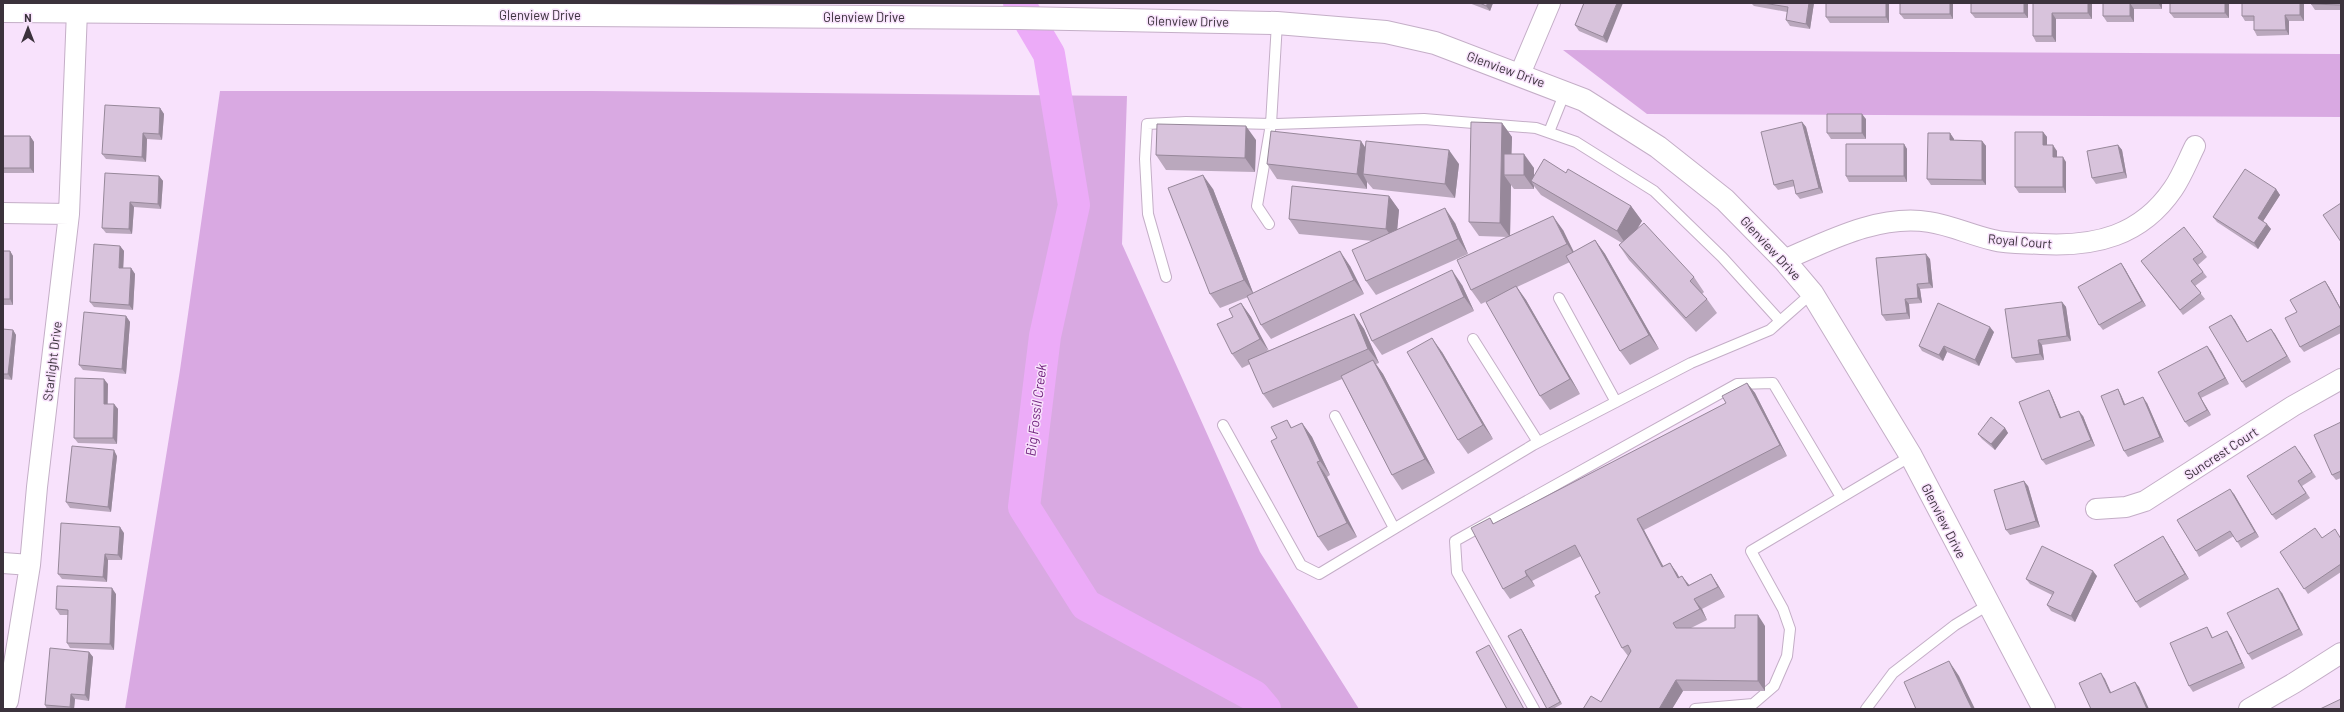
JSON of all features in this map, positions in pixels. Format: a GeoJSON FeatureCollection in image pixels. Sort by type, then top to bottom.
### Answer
{"type":"FeatureCollection","features":[{"type":"Feature","properties":{"kind":"main road","name":"Glenview Drive"},"geometry":{"type":"LineString","coordinates":[[3,11],[77,11],[119,7],[534,9],[951,18],[1118,19],[1277,23],[1386,32],[1434,43],[1520,74],[1584,100],[1658,147],[1725,200],[1784,260],[1812,293],[1911,456],[2044,709]]}},
{"type":"Feature","properties":{"kind":"street"},"geometry":{"type":"LineString","coordinates":[[1520,74],[1550,3]]}},
{"type":"Feature","properties":{"kind":"street","name":"Starlight Drive"},"geometry":{"type":"LineString","coordinates":[[3,707],[8,701],[30,565],[37,487],[69,214],[77,11]]}},
{"type":"Feature","properties":{"kind":"street","name":"Royal Court"},"geometry":{"type":"LineString","coordinates":[[1784,260],[1841,236],[1868,227],[1897,222],[1928,222],[1994,241],[2052,245],[2084,244],[2108,239],[2140,225],[2163,203],[2174,188],[2195,146]]}},
{"type":"Feature","properties":{"kind":"street"},"geometry":{"type":"LineString","coordinates":[[3,213],[69,214]]}},
{"type":"Feature","properties":{"kind":"street","name":"Suncrest Court"},"geometry":{"type":"LineString","coordinates":[[2096,509],[2126,507],[2145,501],[2293,406],[2341,379]]}},
{"type":"Feature","properties":{"kind":"street"},"geometry":{"type":"LineString","coordinates":[[3,563],[30,565]]}},
{"type":"Feature","properties":{"kind":"street"},"geometry":{"type":"LineString","coordinates":[[2249,709],[2294,684],[2341,653]]}},
{"type":"Feature","properties":{"kind":"lane"},"geometry":{"type":"LineString","coordinates":[[1269,224],[1257,206],[1271,124],[1277,23]]}},
{"type":"Feature","properties":{"kind":"lane"},"geometry":{"type":"LineString","coordinates":[[1549,132],[1565,92]]}},
{"type":"Feature","properties":{"kind":"lane"},"geometry":{"type":"LineString","coordinates":[[1166,277],[1148,214],[1144,159],[1146,124],[1186,122],[1271,124],[1424,119],[1536,128],[1576,142],[1654,191],[1722,257],[1780,321]]}},
{"type":"Feature","properties":{"kind":"lane"},"geometry":{"type":"LineString","coordinates":[[1223,425],[1301,565],[1318,574],[1538,442],[1691,364],[1770,330],[1812,293]]}},
{"type":"Feature","properties":{"kind":"lane"},"geometry":{"type":"LineString","coordinates":[[1559,298],[1616,402]]}},
{"type":"Feature","properties":{"kind":"lane"},"geometry":{"type":"LineString","coordinates":[[1474,339],[1538,442]]}},
{"type":"Feature","properties":{"kind":"lane"},"geometry":{"type":"LineString","coordinates":[[1534,709],[1457,572],[1455,541],[1737,384],[1773,383],[1841,497]]}},
{"type":"Feature","properties":{"kind":"lane"},"geometry":{"type":"LineString","coordinates":[[1335,416],[1394,528]]}},
{"type":"Feature","properties":{"kind":"lane"},"geometry":{"type":"LineString","coordinates":[[1695,709],[1753,704],[1774,686],[1787,656],[1790,629],[1783,609],[1751,551],[1911,456]]}},
{"type":"Feature","properties":{"kind":"lane"},"geometry":{"type":"LineString","coordinates":[[1866,709],[1893,674],[1955,625],[1988,605]]}},
{"type":"Feature","properties":{"kind":"shaded area"},"geometry":{"type":"Polygon","coordinates":[[[1563,50],[2341,54],[2341,117],[1647,114],[1563,50]]]}},
{"type":"Feature","properties":{"kind":"shaded area"},"geometry":{"type":"Polygon","coordinates":[[[220,91],[592,91],[1127,96],[1122,244],[1260,552],[1359,709],[125,709],[180,370],[220,91]]]}},
{"type":"Feature","properties":{"kind":"building"},"geometry":{"type":"Polygon","coordinates":[[[1480,3],[1488,3],[1486,6],[1480,3]]]}},
{"type":"Feature","properties":{"kind":"building"},"geometry":{"type":"Polygon","coordinates":[[[1584,3],[1617,3],[1603,37],[1575,25],[1584,3]]]}},
{"type":"Feature","properties":{"kind":"building"},"geometry":{"type":"Polygon","coordinates":[[[1763,3],[1809,3],[1806,24],[1786,20],[1788,7],[1763,3]]]}},
{"type":"Feature","properties":{"kind":"building"},"geometry":{"type":"Polygon","coordinates":[[[1826,3],[1886,3],[1886,17],[1826,17],[1826,3]]]}},
{"type":"Feature","properties":{"kind":"building"},"geometry":{"type":"Polygon","coordinates":[[[1900,3],[1950,3],[1950,14],[1900,14],[1900,3]]]}},
{"type":"Feature","properties":{"kind":"building"},"geometry":{"type":"Polygon","coordinates":[[[1971,3],[2024,3],[2024,13],[1971,13],[1971,3]]]}},
{"type":"Feature","properties":{"kind":"building"},"geometry":{"type":"Polygon","coordinates":[[[2033,3],[2088,3],[2088,13],[2052,13],[2052,36],[2033,36],[2033,3]]]}},
{"type":"Feature","properties":{"kind":"building"},"geometry":{"type":"Polygon","coordinates":[[[2103,3],[2130,3],[2130,16],[2103,16],[2103,3]]]}},
{"type":"Feature","properties":{"kind":"building"},"geometry":{"type":"Polygon","coordinates":[[[2170,3],[2225,3],[2225,13],[2170,13],[2170,3]]]}},
{"type":"Feature","properties":{"kind":"building"},"geometry":{"type":"Polygon","coordinates":[[[2242,3],[2300,3],[2300,15],[2285,15],[2286,30],[2254,30],[2254,16],[2242,16],[2242,3]]]}},
{"type":"Feature","properties":{"kind":"building"},"geometry":{"type":"Polygon","coordinates":[[[2341,3],[2341,5],[2311,4],[2341,3]]]}},
{"type":"Feature","properties":{"kind":"building"},"geometry":{"type":"Polygon","coordinates":[[[105,105],[160,108],[159,134],[143,133],[142,157],[102,154],[105,105]]]}},
{"type":"Feature","properties":{"kind":"building"},"geometry":{"type":"Polygon","coordinates":[[[1827,114],[1862,114],[1862,133],[1827,133],[1827,114]]]}},
{"type":"Feature","properties":{"kind":"building"},"geometry":{"type":"Polygon","coordinates":[[[1471,122],[1502,123],[1500,223],[1469,222],[1471,122]]]}},
{"type":"Feature","properties":{"kind":"building"},"geometry":{"type":"Polygon","coordinates":[[[1802,122],[1819,188],[1796,194],[1793,180],[1774,185],[1761,132],[1802,122]]]}},
{"type":"Feature","properties":{"kind":"building"},"geometry":{"type":"Polygon","coordinates":[[[1157,124],[1246,126],[1245,158],[1156,155],[1157,124]]]}},
{"type":"Feature","properties":{"kind":"building"},"geometry":{"type":"Polygon","coordinates":[[[1271,131],[1361,141],[1357,174],[1267,164],[1271,131]]]}},
{"type":"Feature","properties":{"kind":"building"},"geometry":{"type":"Polygon","coordinates":[[[2015,132],[2043,132],[2043,145],[2053,145],[2053,157],[2063,157],[2063,187],[2015,187],[2015,132]]]}},
{"type":"Feature","properties":{"kind":"building"},"geometry":{"type":"Polygon","coordinates":[[[1928,133],[1950,133],[1950,140],[1982,141],[1982,180],[1927,179],[1928,133]]]}},
{"type":"Feature","properties":{"kind":"building"},"geometry":{"type":"Polygon","coordinates":[[[3,136],[30,136],[30,168],[3,168],[3,136]]]}},
{"type":"Feature","properties":{"kind":"building"},"geometry":{"type":"Polygon","coordinates":[[[1366,141],[1449,150],[1445,184],[1363,174],[1366,141]]]}},
{"type":"Feature","properties":{"kind":"building"},"geometry":{"type":"Polygon","coordinates":[[[1846,144],[1904,144],[1904,176],[1846,176],[1846,144]]]}},
{"type":"Feature","properties":{"kind":"building"},"geometry":{"type":"Polygon","coordinates":[[[2118,145],[2124,172],[2092,178],[2087,151],[2118,145]]]}},
{"type":"Feature","properties":{"kind":"building"},"geometry":{"type":"Polygon","coordinates":[[[1504,154],[1524,154],[1524,175],[1504,175],[1504,154]]]}},
{"type":"Feature","properties":{"kind":"building"},"geometry":{"type":"Polygon","coordinates":[[[1544,159],[1566,173],[1568,169],[1631,206],[1617,231],[1531,181],[1544,159]]]}},
{"type":"Feature","properties":{"kind":"building"},"geometry":{"type":"Polygon","coordinates":[[[2245,169],[2276,189],[2258,218],[2267,224],[2254,243],[2213,217],[2245,169]]]}},
{"type":"Feature","properties":{"kind":"building"},"geometry":{"type":"Polygon","coordinates":[[[105,173],[159,176],[158,204],[130,202],[129,229],[102,228],[105,173]]]}},
{"type":"Feature","properties":{"kind":"building"},"geometry":{"type":"Polygon","coordinates":[[[1203,175],[1244,280],[1210,294],[1168,188],[1203,175]]]}},
{"type":"Feature","properties":{"kind":"building"},"geometry":{"type":"Polygon","coordinates":[[[1292,186],[1389,196],[1386,229],[1289,219],[1292,186]]]}},
{"type":"Feature","properties":{"kind":"building"},"geometry":{"type":"Polygon","coordinates":[[[2341,203],[2341,242],[2323,215],[2341,203]]]}},
{"type":"Feature","properties":{"kind":"building"},"geometry":{"type":"Polygon","coordinates":[[[1445,208],[1458,239],[1366,281],[1352,250],[1445,208]]]}},
{"type":"Feature","properties":{"kind":"building"},"geometry":{"type":"Polygon","coordinates":[[[1553,216],[1567,244],[1471,290],[1457,260],[1553,216]]]}},
{"type":"Feature","properties":{"kind":"building"},"geometry":{"type":"Polygon","coordinates":[[[1644,223],[1694,277],[1690,281],[1707,299],[1686,318],[1619,245],[1644,223]]]}},
{"type":"Feature","properties":{"kind":"building"},"geometry":{"type":"Polygon","coordinates":[[[2184,227],[2203,252],[2193,259],[2203,272],[2191,281],[2201,293],[2180,310],[2141,261],[2184,227]]]}},
{"type":"Feature","properties":{"kind":"building"},"geometry":{"type":"Polygon","coordinates":[[[1595,240],[1649,335],[1620,351],[1566,256],[1595,240]]]}},
{"type":"Feature","properties":{"kind":"building"},"geometry":{"type":"Polygon","coordinates":[[[94,244],[120,246],[119,268],[131,268],[129,305],[90,302],[94,244]]]}},
{"type":"Feature","properties":{"kind":"building"},"geometry":{"type":"Polygon","coordinates":[[[3,251],[10,251],[10,299],[3,299],[3,251]]]}},
{"type":"Feature","properties":{"kind":"building"},"geometry":{"type":"Polygon","coordinates":[[[1340,251],[1354,280],[1261,325],[1247,296],[1340,251]]]}},
{"type":"Feature","properties":{"kind":"building"},"geometry":{"type":"Polygon","coordinates":[[[1926,254],[1929,283],[1917,284],[1918,298],[1905,299],[1907,313],[1882,315],[1876,258],[1926,254]]]}},
{"type":"Feature","properties":{"kind":"building"},"geometry":{"type":"Polygon","coordinates":[[[2121,263],[2142,301],[2099,325],[2078,287],[2121,263]]]}},
{"type":"Feature","properties":{"kind":"building"},"geometry":{"type":"Polygon","coordinates":[[[1452,270],[1464,297],[1372,341],[1360,314],[1452,270]]]}},
{"type":"Feature","properties":{"kind":"building"},"geometry":{"type":"Polygon","coordinates":[[[2325,281],[2341,310],[2341,325],[2300,347],[2285,318],[2297,312],[2290,300],[2325,281]]]}},
{"type":"Feature","properties":{"kind":"building"},"geometry":{"type":"Polygon","coordinates":[[[1516,286],[1570,379],[1540,396],[1486,302],[1516,286]]]}},
{"type":"Feature","properties":{"kind":"building"},"geometry":{"type":"Polygon","coordinates":[[[2062,302],[2067,336],[2038,340],[2040,354],[2012,358],[2005,309],[2062,302]]]}},
{"type":"Feature","properties":{"kind":"building"},"geometry":{"type":"Polygon","coordinates":[[[1241,303],[1260,339],[1232,354],[1217,324],[1233,317],[1229,309],[1241,303]]]}},
{"type":"Feature","properties":{"kind":"building"},"geometry":{"type":"Polygon","coordinates":[[[1938,303],[1990,327],[1975,360],[1944,346],[1939,355],[1919,346],[1938,303]]]}},
{"type":"Feature","properties":{"kind":"building"},"geometry":{"type":"Polygon","coordinates":[[[84,312],[126,316],[122,369],[79,365],[84,312]]]}},
{"type":"Feature","properties":{"kind":"building"},"geometry":{"type":"Polygon","coordinates":[[[1354,314],[1368,349],[1263,394],[1248,360],[1354,314]]]}},
{"type":"Feature","properties":{"kind":"building"},"geometry":{"type":"Polygon","coordinates":[[[2231,315],[2247,342],[2271,329],[2287,356],[2242,382],[2209,327],[2231,315]]]}},
{"type":"Feature","properties":{"kind":"building"},"geometry":{"type":"Polygon","coordinates":[[[3,329],[13,330],[8,374],[3,374],[3,329]]]}},
{"type":"Feature","properties":{"kind":"building"},"geometry":{"type":"Polygon","coordinates":[[[1432,338],[1483,425],[1458,440],[1407,352],[1432,338]]]}},
{"type":"Feature","properties":{"kind":"building"},"geometry":{"type":"Polygon","coordinates":[[[2207,346],[2225,378],[2198,393],[2207,410],[2185,422],[2158,372],[2207,346]]]}},
{"type":"Feature","properties":{"kind":"building"},"geometry":{"type":"Polygon","coordinates":[[[1373,360],[1425,459],[1392,475],[1341,376],[1373,360]]]}},
{"type":"Feature","properties":{"kind":"building"},"geometry":{"type":"Polygon","coordinates":[[[75,378],[104,379],[104,404],[114,404],[113,438],[74,438],[75,378]]]}},
{"type":"Feature","properties":{"kind":"building"},"geometry":{"type":"Polygon","coordinates":[[[1747,383],[1780,445],[1637,519],[1662,567],[1670,563],[1678,578],[1682,576],[1688,586],[1711,574],[1718,587],[1694,599],[1700,609],[1673,623],[1676,628],[1735,628],[1735,615],[1758,615],[1758,681],[1676,680],[1659,709],[1583,709],[1591,696],[1601,702],[1631,651],[1628,645],[1622,648],[1595,596],[1600,593],[1575,545],[1525,571],[1527,576],[1503,589],[1471,528],[1490,518],[1493,524],[1726,403],[1722,396],[1747,383]]]}},
{"type":"Feature","properties":{"kind":"building"},"geometry":{"type":"Polygon","coordinates":[[[2118,389],[2124,405],[2143,397],[2160,437],[2124,451],[2101,396],[2118,389]]]}},
{"type":"Feature","properties":{"kind":"building"},"geometry":{"type":"Polygon","coordinates":[[[2049,390],[2060,418],[2079,411],[2091,440],[2042,460],[2019,402],[2049,390]]]}},
{"type":"Feature","properties":{"kind":"building"},"geometry":{"type":"Polygon","coordinates":[[[1991,417],[2005,428],[1991,444],[1978,434],[1991,417]]]}},
{"type":"Feature","properties":{"kind":"building"},"geometry":{"type":"Polygon","coordinates":[[[1287,420],[1291,428],[1302,423],[1320,461],[1317,462],[1347,523],[1318,537],[1271,441],[1277,438],[1271,427],[1287,420]]]}},
{"type":"Feature","properties":{"kind":"building"},"geometry":{"type":"Polygon","coordinates":[[[2341,422],[2341,471],[2332,475],[2314,435],[2341,422]]]}},
{"type":"Feature","properties":{"kind":"building"},"geometry":{"type":"Polygon","coordinates":[[[72,446],[114,450],[108,507],[66,502],[72,446]]]}},
{"type":"Feature","properties":{"kind":"building"},"geometry":{"type":"Polygon","coordinates":[[[2295,446],[2312,472],[2298,481],[2306,493],[2272,515],[2247,476],[2295,446]]]}},
{"type":"Feature","properties":{"kind":"building"},"geometry":{"type":"Polygon","coordinates":[[[2024,481],[2036,521],[2006,530],[1994,490],[2024,481]]]}},
{"type":"Feature","properties":{"kind":"building"},"geometry":{"type":"Polygon","coordinates":[[[2230,489],[2255,532],[2237,542],[2230,531],[2196,551],[2177,520],[2230,489]]]}},
{"type":"Feature","properties":{"kind":"building"},"geometry":{"type":"Polygon","coordinates":[[[61,523],[120,527],[118,555],[105,554],[103,577],[58,574],[61,523]]]}},
{"type":"Feature","properties":{"kind":"building"},"geometry":{"type":"Polygon","coordinates":[[[2315,528],[2322,538],[2335,529],[2341,539],[2341,564],[2304,589],[2280,552],[2315,528]]]}},
{"type":"Feature","properties":{"kind":"building"},"geometry":{"type":"Polygon","coordinates":[[[2163,536],[2185,574],[2136,602],[2114,565],[2163,536]]]}},
{"type":"Feature","properties":{"kind":"building"},"geometry":{"type":"Polygon","coordinates":[[[2042,546],[2093,571],[2071,616],[2047,605],[2054,592],[2026,579],[2042,546]]]}},
{"type":"Feature","properties":{"kind":"building"},"geometry":{"type":"Polygon","coordinates":[[[57,586],[112,588],[110,644],[67,643],[68,610],[56,609],[57,586]]]}},
{"type":"Feature","properties":{"kind":"building"},"geometry":{"type":"Polygon","coordinates":[[[2278,588],[2299,629],[2248,654],[2227,613],[2278,588]]]}},
{"type":"Feature","properties":{"kind":"building"},"geometry":{"type":"Polygon","coordinates":[[[2207,627],[2212,638],[2227,631],[2242,663],[2189,686],[2170,643],[2207,627]]]}},
{"type":"Feature","properties":{"kind":"building"},"geometry":{"type":"Polygon","coordinates":[[[1521,629],[1560,702],[1547,709],[1508,636],[1521,629]]]}},
{"type":"Feature","properties":{"kind":"building"},"geometry":{"type":"Polygon","coordinates":[[[1489,645],[1524,709],[1507,709],[1476,652],[1489,645]]]}},
{"type":"Feature","properties":{"kind":"building"},"geometry":{"type":"Polygon","coordinates":[[[50,648],[89,652],[85,695],[71,694],[70,707],[45,705],[50,648]]]}},
{"type":"Feature","properties":{"kind":"building"},"geometry":{"type":"Polygon","coordinates":[[[1949,661],[1972,709],[1916,709],[1904,682],[1949,661]]]}},
{"type":"Feature","properties":{"kind":"building"},"geometry":{"type":"Polygon","coordinates":[[[2101,673],[2110,693],[2135,682],[2147,709],[2091,709],[2079,683],[2101,673]]]}},
{"type":"Feature","properties":{"kind":"building"},"geometry":{"type":"Polygon","coordinates":[[[2341,699],[2341,709],[2320,709],[2341,699]]]}},
{"type":"Feature","properties":{"kind":"waterway","name":"Big Fossil Creek"},"geometry":{"type":"LineString","coordinates":[[1019,3],[1049,54],[1074,205],[1045,336],[1024,507],[1086,605],[1254,696],[1265,709]]}}]}
